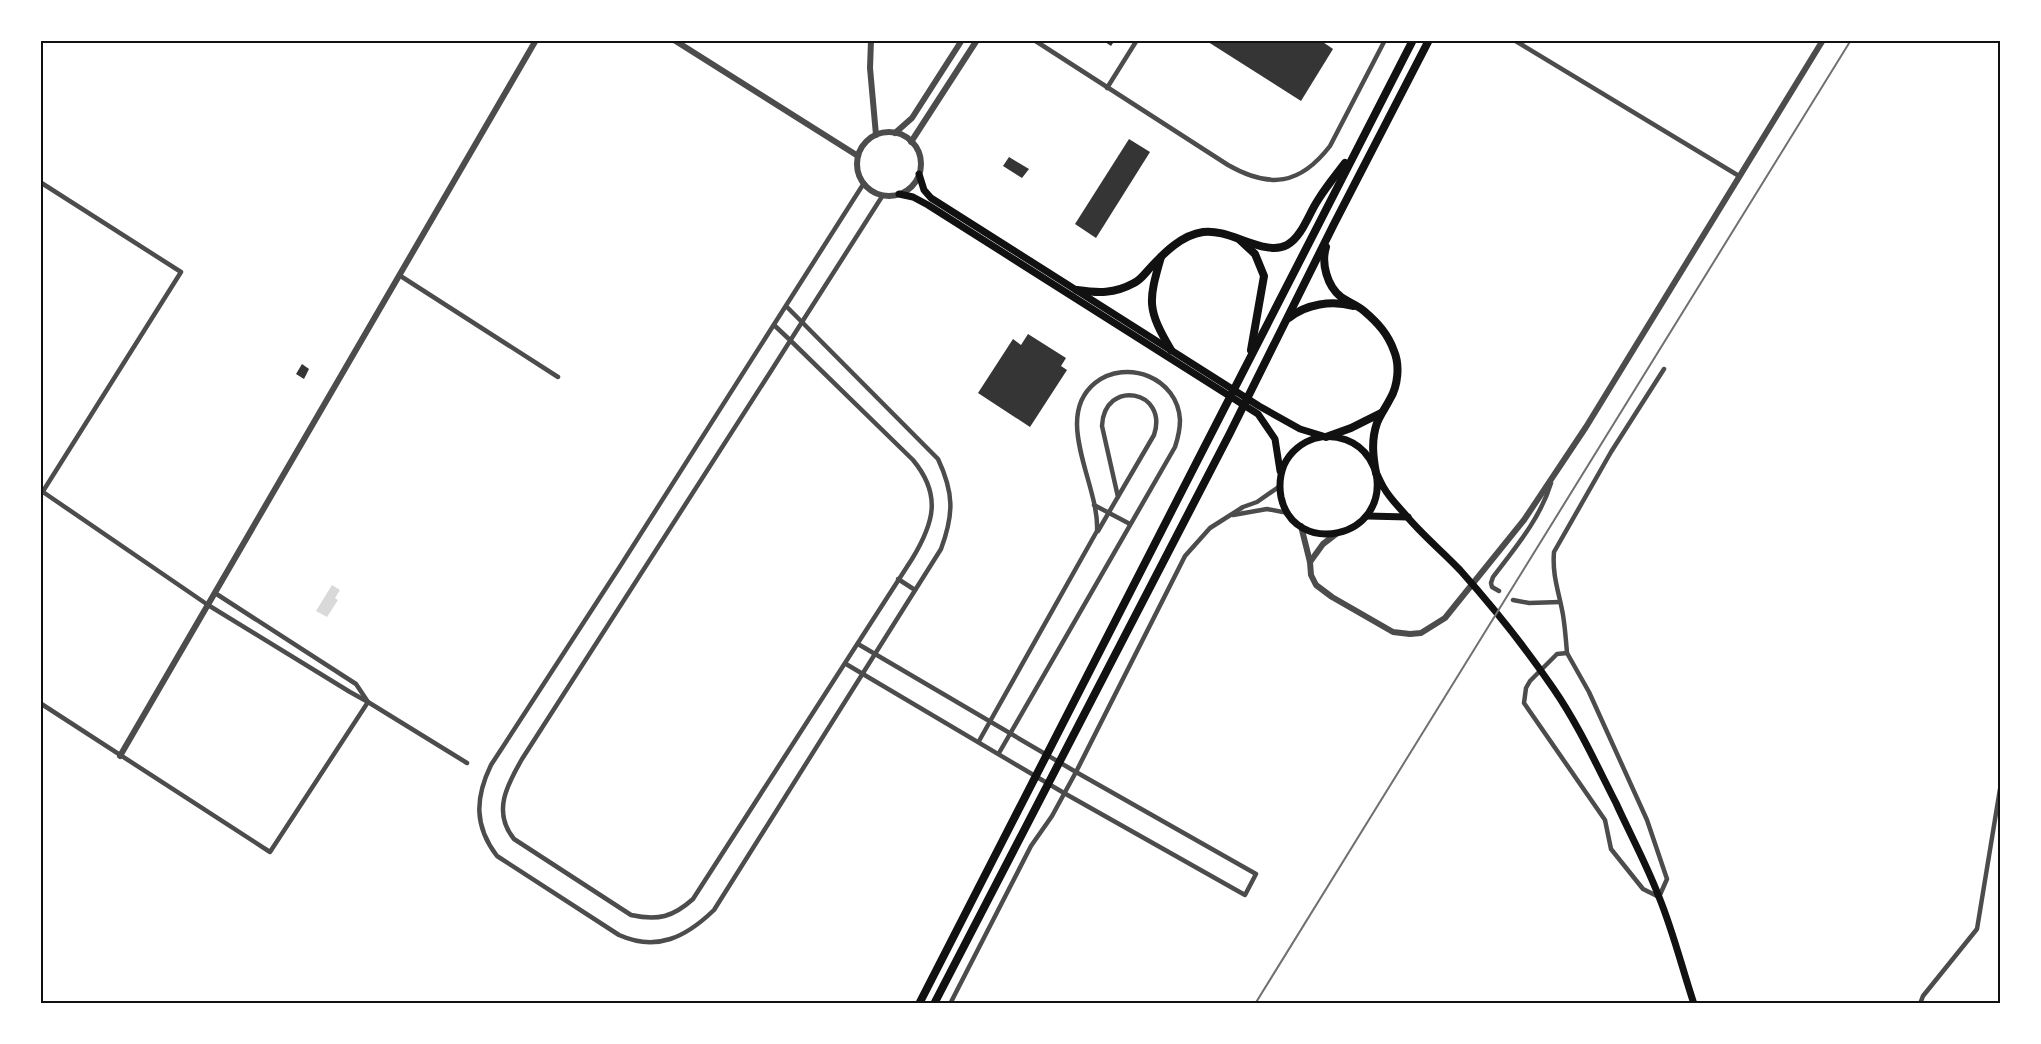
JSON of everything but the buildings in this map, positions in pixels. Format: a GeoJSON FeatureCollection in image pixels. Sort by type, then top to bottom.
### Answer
{"type":"FeatureCollection","features":[{"type":"Feature","properties":{"kind":"highway"},"geometry":{"type":"LineString","coordinates":[[919,1004],[1413,40]]}},
{"type":"Feature","properties":{"kind":"highway"},"geometry":{"type":"LineString","coordinates":[[934,1004],[1229,435],[1429,40]]}},
{"type":"Feature","properties":{"kind":"highway"},"geometry":{"type":"LineString","coordinates":[[1077,290],[1103,294],[1136,283],[1162,255],[1187,236],[1204,232],[1223,232],[1276,248],[1286,245],[1295,238],[1319,198],[1360,141]]}},
{"type":"Feature","properties":{"kind":"highway"},"geometry":{"type":"LineString","coordinates":[[1334,224],[1324,255],[1324,267],[1340,296],[1363,310],[1386,332],[1396,354],[1397,377],[1392,397],[1382,413],[1374,436],[1376,473]]}},
{"type":"Feature","properties":{"kind":"highway"},"geometry":{"type":"LineString","coordinates":[[1237,237],[1255,254],[1264,276],[1250,358]]}},
{"type":"Feature","properties":{"kind":"highway"},"geometry":{"type":"LineString","coordinates":[[1162,255],[1151,292],[1153,315],[1171,350]]}},
{"type":"Feature","properties":{"kind":"highway"},"geometry":{"type":"LineString","coordinates":[[1286,320],[1298,311],[1316,305],[1336,303],[1351,305],[1363,310]]}},
{"type":"Feature","properties":{"kind":"highway"},"geometry":{"type":"LineString","coordinates":[[1326,437],[1382,413]]}},
{"type":"Feature","properties":{"kind":"main road"},"geometry":{"type":"LineString","coordinates":[[919,174],[930,201],[1259,410],[1300,429],[1342,439],[1358,447],[1369,458],[1385,490],[1460,571],[1523,647],[1553,688],[1583,737],[1659,897],[1694,1004]]}},
{"type":"Feature","properties":{"kind":"main road"},"geometry":{"type":"LineString","coordinates":[[899,194],[930,201],[1077,290],[1259,410],[1275,439],[1280,462],[1282,501],[1288,513],[1301,526],[1316,533],[1336,534],[1353,528],[1367,516],[1376,499],[1376,473]]}},
{"type":"Feature","properties":{"kind":"main road"},"geometry":{"type":"LineString","coordinates":[[1280,477],[1285,463],[1294,451],[1309,441],[1326,437]]}},
{"type":"Feature","properties":{"kind":"main road"},"geometry":{"type":"LineString","coordinates":[[1367,516],[1408,517]]}},
{"type":"Feature","properties":{"kind":"street"},"geometry":{"type":"LineString","coordinates":[[120,756],[536,40]]}},
{"type":"Feature","properties":{"kind":"street"},"geometry":{"type":"LineString","coordinates":[[674,40],[858,156]]}},
{"type":"Feature","properties":{"kind":"street"},"geometry":{"type":"LineString","coordinates":[[871,40],[870,68],[876,135]]}},
{"type":"Feature","properties":{"kind":"street"},"geometry":{"type":"LineString","coordinates":[[895,133],[912,118],[962,40]]}},
{"type":"Feature","properties":{"kind":"street"},"geometry":{"type":"LineString","coordinates":[[911,142],[977,40]]}},
{"type":"Feature","properties":{"kind":"street"},"geometry":{"type":"LineString","coordinates":[[1034,40],[1243,174],[1268,180],[1301,173],[1313,165],[1325,152],[1385,40]]}},
{"type":"Feature","properties":{"kind":"street"},"geometry":{"type":"LineString","coordinates":[[1107,88],[1137,40]]}},
{"type":"Feature","properties":{"kind":"street"},"geometry":{"type":"LineString","coordinates":[[1514,40],[1739,176]]}},
{"type":"Feature","properties":{"kind":"street"},"geometry":{"type":"LineString","coordinates":[[1301,526],[1311,575],[1316,585],[1332,597],[1393,632],[1420,633],[1445,618],[1524,520],[1586,427],[1823,40]]}},
{"type":"Feature","properties":{"kind":"street"},"geometry":{"type":"LineString","coordinates":[[895,133],[911,142],[920,157],[919,174],[909,189],[899,194],[883,195],[870,190],[859,173],[858,156],[867,142],[876,135],[895,133]]}},
{"type":"Feature","properties":{"kind":"street"},"geometry":{"type":"LineString","coordinates":[[40,182],[181,272],[42,494],[208,605],[467,763]]}},
{"type":"Feature","properties":{"kind":"street"},"geometry":{"type":"LineString","coordinates":[[787,307],[938,459],[947,477],[952,502],[949,527],[941,549],[714,910],[698,926],[680,936],[662,942],[631,941],[501,860],[487,841],[482,826],[478,803],[482,784],[491,765],[787,307],[864,183]]}},
{"type":"Feature","properties":{"kind":"street"},"geometry":{"type":"LineString","coordinates":[[774,325],[790,340],[923,473],[931,493],[933,515],[925,538],[693,899],[680,911],[661,917],[646,918],[631,915],[514,839],[504,820],[503,805],[506,787],[790,340],[883,195]]}},
{"type":"Feature","properties":{"kind":"street"},"geometry":{"type":"LineString","coordinates":[[399,275],[558,376]]}},
{"type":"Feature","properties":{"kind":"street"},"geometry":{"type":"LineString","coordinates":[[1567,653],[1557,654],[1530,681],[1526,688],[1524,703],[1605,820],[1611,849],[1643,889],[1659,897],[1667,879],[1647,820],[1588,692],[1567,653],[1563,613],[1553,568],[1554,552],[1611,452],[1664,369]]}},
{"type":"Feature","properties":{"kind":"street"},"geometry":{"type":"LineString","coordinates":[[999,753],[1175,447],[1180,418],[1176,404],[1169,391],[1157,380],[1144,374],[1129,371],[1103,377],[1093,384],[1082,399],[1077,414],[1076,431],[1098,522],[1095,538]]}},
{"type":"Feature","properties":{"kind":"street"},"geometry":{"type":"LineString","coordinates":[[979,741],[1155,435],[1157,418],[1150,403],[1135,395],[1126,395],[1111,402],[1102,417],[1118,498]]}},
{"type":"Feature","properties":{"kind":"street"},"geometry":{"type":"LineString","coordinates":[[1499,591],[1492,587],[1493,578],[1533,522],[1546,500],[1553,477]]}},
{"type":"Feature","properties":{"kind":"street"},"geometry":{"type":"LineString","coordinates":[[950,1004],[1031,846],[1052,816],[1076,772],[1185,556],[1210,528],[1243,507],[1257,502],[1280,486]]}},
{"type":"Feature","properties":{"kind":"street"},"geometry":{"type":"LineString","coordinates":[[1094,505],[1130,524]]}},
{"type":"Feature","properties":{"kind":"street"},"geometry":{"type":"LineString","coordinates":[[1230,516],[1267,509],[1288,513]]}},
{"type":"Feature","properties":{"kind":"street"},"geometry":{"type":"LineString","coordinates":[[1310,562],[1323,544],[1336,534]]}},
{"type":"Feature","properties":{"kind":"street"},"geometry":{"type":"LineString","coordinates":[[898,579],[915,590]]}},
{"type":"Feature","properties":{"kind":"street"},"geometry":{"type":"LineString","coordinates":[[215,593],[356,684],[368,702]]}},
{"type":"Feature","properties":{"kind":"street"},"geometry":{"type":"LineString","coordinates":[[1513,600],[1529,603],[1560,602]]}},
{"type":"Feature","properties":{"kind":"street"},"geometry":{"type":"LineString","coordinates":[[846,664],[1064,793],[1245,895],[1256,874],[858,644]]}},
{"type":"Feature","properties":{"kind":"street"},"geometry":{"type":"LineString","coordinates":[[40,703],[270,852],[368,702]]}},
{"type":"Feature","properties":{"kind":"street"},"geometry":{"type":"LineString","coordinates":[[1920,1004],[1923,996],[1977,929],[2001,789]]}},
{"type":"Feature","properties":{"kind":"shaded area"},"geometry":{"type":"Polygon","coordinates":[[[332,585],[340,590],[335,598],[338,600],[327,617],[316,611],[332,585]]]}},
{"type":"Feature","properties":{"kind":"railway"},"geometry":{"type":"LineString","coordinates":[[1255,1004],[1851,40]]}}]}
